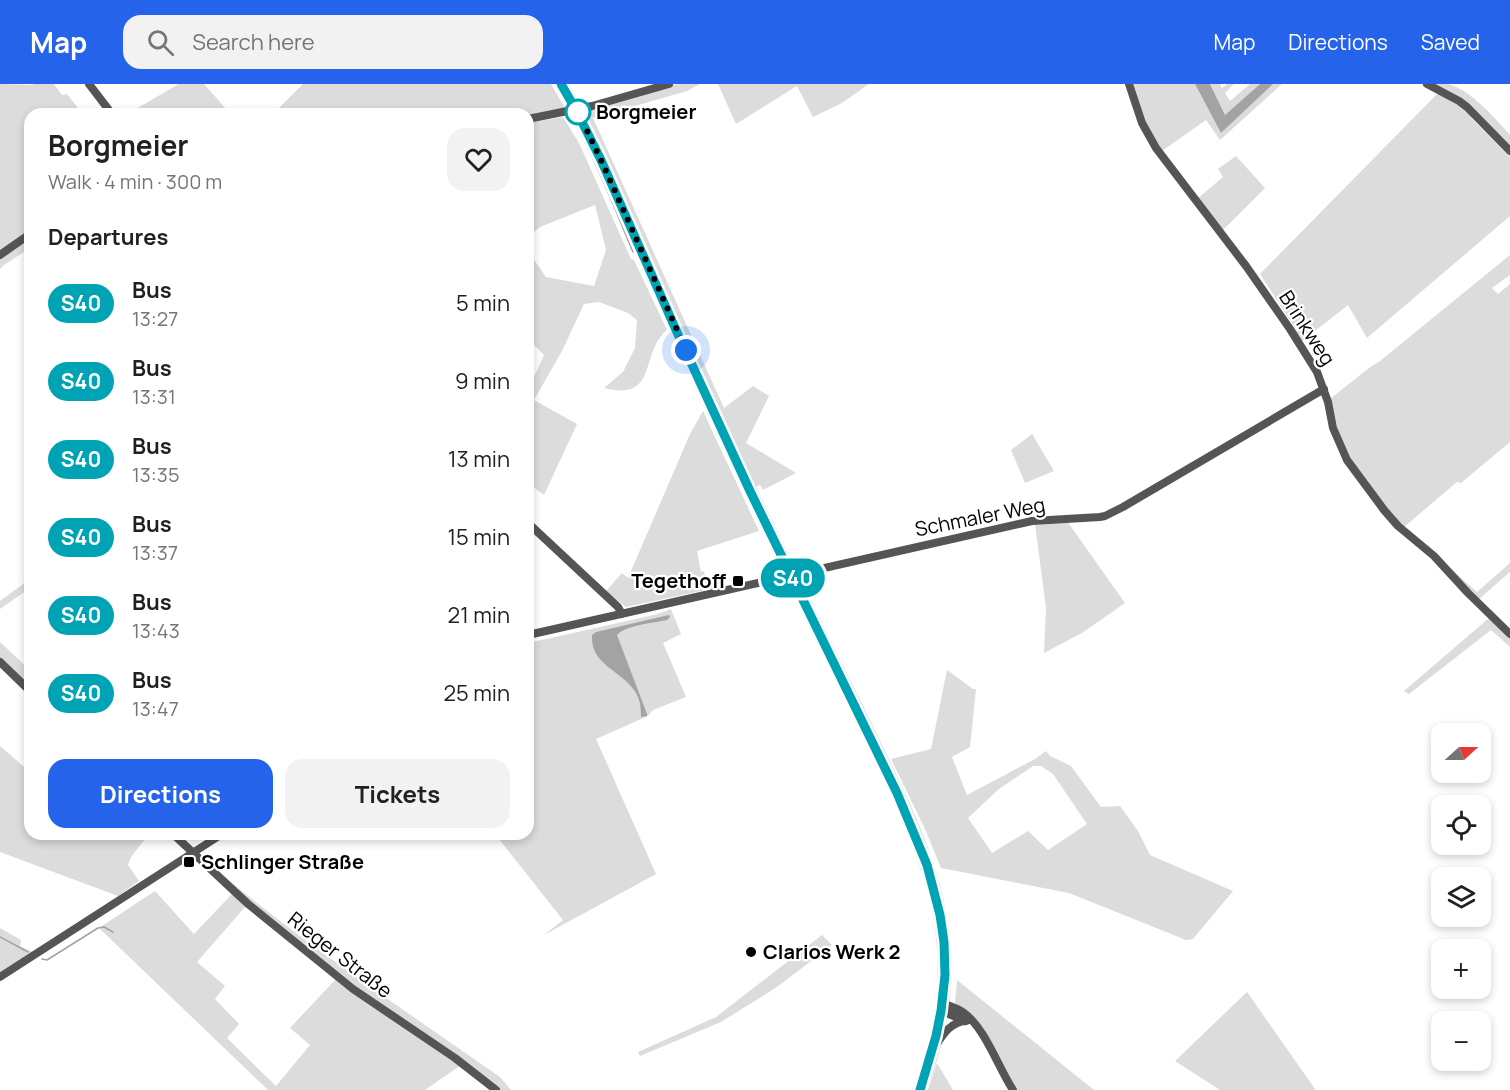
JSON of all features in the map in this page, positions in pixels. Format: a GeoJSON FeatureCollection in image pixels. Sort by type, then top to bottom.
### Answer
{"type":"FeatureCollection","features":[{"type":"Feature","properties":{"kind":"main road"},"geometry":{"type":"LineString","coordinates":[[561,84],[601,160],[750,491],[897,793],[927,865],[940,915],[945,975],[932,1050],[920,1090]]}},
{"type":"Feature","properties":{"kind":"street"},"geometry":{"type":"LineString","coordinates":[[89,84],[107,108]]}},
{"type":"Feature","properties":{"kind":"street"},"geometry":{"type":"LineString","coordinates":[[534,118],[576,110],[669,84]]}},
{"type":"Feature","properties":{"kind":"street","name":"Brinkweg"},"geometry":{"type":"LineString","coordinates":[[1129,84],[1148,136],[1277,309],[1316,369],[1324,389],[1333,428],[1347,460],[1398,526],[1434,556],[1510,634]]}},
{"type":"Feature","properties":{"kind":"street"},"geometry":{"type":"LineString","coordinates":[[1427,84],[1467,107],[1510,152]]}},
{"type":"Feature","properties":{"kind":"street"},"geometry":{"type":"LineString","coordinates":[[0,255],[24,238]]}},
{"type":"Feature","properties":{"kind":"street","name":"Schmaler Weg"},"geometry":{"type":"LineString","coordinates":[[791,575],[1032,521],[1105,516],[1324,389]]}},
{"type":"Feature","properties":{"kind":"street"},"geometry":{"type":"LineString","coordinates":[[534,529],[618,607],[622,614]]}},
{"type":"Feature","properties":{"kind":"street"},"geometry":{"type":"LineString","coordinates":[[534,634],[791,575]]}},
{"type":"Feature","properties":{"kind":"street"},"geometry":{"type":"LineString","coordinates":[[0,662],[24,685]]}},
{"type":"Feature","properties":{"kind":"street","name":"Rieger Straße"},"geometry":{"type":"LineString","coordinates":[[179,840],[248,904],[353,989],[455,1058],[496,1090]]}},
{"type":"Feature","properties":{"kind":"street"},"geometry":{"type":"LineString","coordinates":[[0,977],[213,840]]}},
{"type":"Feature","properties":{"kind":"street"},"geometry":{"type":"LineString","coordinates":[[941,1007],[969,1021],[981,1030],[1012,1090]]}},
{"type":"Feature","properties":{"kind":"street"},"geometry":{"type":"LineString","coordinates":[[932,1050],[952,1025],[960,1021],[969,1021]]}},
{"type":"Feature","properties":{"kind":"shaded area"},"geometry":{"type":"Polygon","coordinates":[[[0,84],[54,84],[62,95],[67,94],[78,108],[24,108],[24,234],[0,251],[0,84]]]}},
{"type":"Feature","properties":{"kind":"shaded area"},"geometry":{"type":"Polygon","coordinates":[[[179,84],[204,84],[225,108],[137,108],[179,84]]]}},
{"type":"Feature","properties":{"kind":"shaded area"},"geometry":{"type":"Polygon","coordinates":[[[303,84],[551,84],[565,108],[534,115],[534,108],[279,108],[303,84]]]}},
{"type":"Feature","properties":{"kind":"shaded area"},"geometry":{"type":"Polygon","coordinates":[[[677,84],[700,84],[687,91],[593,118],[724,408],[753,386],[769,396],[746,443],[796,473],[763,490],[760,485],[754,488],[586,115],[593,108],[677,84]]]}},
{"type":"Feature","properties":{"kind":"shaded area"},"geometry":{"type":"Polygon","coordinates":[[[718,84],[869,84],[842,103],[813,117],[797,86],[736,124],[718,84]]]}},
{"type":"Feature","properties":{"kind":"shaded area"},"geometry":{"type":"Polygon","coordinates":[[[1132,84],[1195,84],[1221,133],[1273,84],[1282,84],[1220,140],[1206,120],[1162,151],[1148,129],[1132,84]]]}},
{"type":"Feature","properties":{"kind":"shaded area"},"geometry":{"type":"Polygon","coordinates":[[[1195,84],[1210,84],[1225,115],[1260,84],[1273,84],[1221,133],[1195,84]]]}},
{"type":"Feature","properties":{"kind":"shaded area"},"geometry":{"type":"Polygon","coordinates":[[[1210,84],[1220,84],[1222,88],[1227,84],[1234,84],[1225,93],[1230,101],[1250,84],[1260,84],[1225,115],[1210,84]]]}},
{"type":"Feature","properties":{"kind":"shaded area"},"geometry":{"type":"Polygon","coordinates":[[[1434,84],[1448,84],[1474,98],[1510,135],[1510,149],[1434,84]]]}},
{"type":"Feature","properties":{"kind":"shaded area"},"geometry":{"type":"Polygon","coordinates":[[[1439,92],[1473,116],[1471,118],[1510,157],[1510,216],[1367,338],[1348,305],[1301,342],[1295,333],[1297,331],[1260,274],[1439,92]]]}},
{"type":"Feature","properties":{"kind":"shaded area"},"geometry":{"type":"Polygon","coordinates":[[[563,117],[579,143],[631,259],[634,260],[667,330],[653,351],[641,382],[633,388],[621,390],[604,388],[623,372],[635,348],[637,320],[628,313],[599,302],[584,304],[562,351],[534,400],[534,377],[544,355],[534,345],[534,260],[546,277],[594,286],[606,250],[595,205],[540,227],[534,232],[534,122],[563,117]]]}},
{"type":"Feature","properties":{"kind":"shaded area"},"geometry":{"type":"Polygon","coordinates":[[[1236,156],[1265,188],[1222,231],[1197,199],[1223,177],[1218,169],[1236,156]]]}},
{"type":"Feature","properties":{"kind":"shaded area"},"geometry":{"type":"Polygon","coordinates":[[[24,241],[24,252],[0,269],[0,258],[24,241]]]}},
{"type":"Feature","properties":{"kind":"shaded area"},"geometry":{"type":"Polygon","coordinates":[[[1510,255],[1510,275],[1492,288],[1498,294],[1510,284],[1510,442],[1461,483],[1457,482],[1404,527],[1394,518],[1349,458],[1341,442],[1330,399],[1510,255]]]}},
{"type":"Feature","properties":{"kind":"shaded area"},"geometry":{"type":"Polygon","coordinates":[[[534,400],[577,424],[544,495],[534,488],[534,400]]]}},
{"type":"Feature","properties":{"kind":"shaded area"},"geometry":{"type":"Polygon","coordinates":[[[703,411],[759,531],[697,551],[701,572],[704,571],[706,579],[718,576],[720,587],[626,607],[606,591],[622,573],[628,578],[690,434],[703,411]]]}},
{"type":"Feature","properties":{"kind":"shaded area"},"geometry":{"type":"Polygon","coordinates":[[[1032,434],[1054,471],[1025,483],[1011,450],[1032,434]]]}},
{"type":"Feature","properties":{"kind":"shaded area"},"geometry":{"type":"Polygon","coordinates":[[[1067,521],[1125,603],[1082,633],[1044,653],[1046,608],[1035,524],[1067,521]]]}},
{"type":"Feature","properties":{"kind":"shaded area"},"geometry":{"type":"Polygon","coordinates":[[[1510,563],[1510,572],[1479,599],[1448,566],[1477,592],[1510,563]]]}},
{"type":"Feature","properties":{"kind":"shaded area"},"geometry":{"type":"Polygon","coordinates":[[[24,583],[24,592],[0,609],[0,601],[24,583]]]}},
{"type":"Feature","properties":{"kind":"shaded area"},"geometry":{"type":"Polygon","coordinates":[[[671,609],[681,634],[663,643],[686,697],[653,710],[648,716],[596,739],[656,874],[544,935],[563,920],[500,840],[534,840],[534,642],[654,615],[671,609]]]}},
{"type":"Feature","properties":{"kind":"shaded area"},"geometry":{"type":"Polygon","coordinates":[[[669,615],[667,620],[633,627],[617,635],[647,714],[641,717],[640,703],[636,693],[601,660],[593,645],[592,635],[596,632],[669,615]]]}},
{"type":"Feature","properties":{"kind":"shaded area"},"geometry":{"type":"Polygon","coordinates":[[[1489,618],[1510,637],[1510,647],[1491,630],[1409,694],[1404,691],[1489,618]]]}},
{"type":"Feature","properties":{"kind":"shaded area"},"geometry":{"type":"Polygon","coordinates":[[[0,642],[24,664],[24,681],[0,658],[0,642]]]}},
{"type":"Feature","properties":{"kind":"shaded area"},"geometry":{"type":"Polygon","coordinates":[[[947,670],[976,689],[970,747],[952,757],[967,795],[1046,751],[1050,756],[1071,766],[1101,807],[1120,806],[1138,831],[1150,855],[1233,891],[1193,939],[1186,940],[1069,893],[941,868],[891,759],[931,749],[947,670]],[[1033,766],[999,789],[968,818],[992,853],[1028,831],[1048,850],[1087,824],[1053,774],[1041,766],[1033,766]]]}},
{"type":"Feature","properties":{"kind":"shaded area"},"geometry":{"type":"Polygon","coordinates":[[[0,746],[24,767],[24,840],[144,840],[131,857],[128,865],[139,881],[118,896],[0,852],[0,746]]]}},
{"type":"Feature","properties":{"kind":"shaded area"},"geometry":{"type":"Polygon","coordinates":[[[214,868],[318,950],[500,1077],[511,1090],[501,1090],[457,1056],[355,987],[248,902],[214,868]]]}},
{"type":"Feature","properties":{"kind":"shaded area"},"geometry":{"type":"Polygon","coordinates":[[[155,891],[194,934],[232,894],[245,907],[197,962],[225,986],[215,999],[239,1024],[227,1038],[276,1086],[310,1045],[290,1028],[336,979],[461,1065],[425,1090],[268,1090],[99,928],[155,891]]]}},
{"type":"Feature","properties":{"kind":"shaded area"},"geometry":{"type":"Polygon","coordinates":[[[0,928],[21,940],[20,946],[33,952],[0,973],[0,928]]]}},
{"type":"Feature","properties":{"kind":"shaded area"},"geometry":{"type":"Polygon","coordinates":[[[822,935],[832,945],[777,987],[721,1022],[640,1056],[638,1052],[716,1017],[822,935]]]}},
{"type":"Feature","properties":{"kind":"shaded area"},"geometry":{"type":"Polygon","coordinates":[[[957,980],[1094,1090],[1018,1090],[965,1010],[955,1003],[957,980]]]}},
{"type":"Feature","properties":{"kind":"shaded area"},"geometry":{"type":"Polygon","coordinates":[[[1247,992],[1314,1090],[1220,1090],[1175,1061],[1247,992]]]}},
{"type":"Feature","properties":{"kind":"shaded area"},"geometry":{"type":"Polygon","coordinates":[[[937,1063],[953,1090],[928,1090],[937,1063]]]}},
{"type":"Feature","properties":{"kind":"waterway"},"geometry":{"type":"LineString","coordinates":[[576,124],[599,171],[633,252]]}},
{"type":"Feature","properties":{"kind":"waterway"},"geometry":{"type":"LineString","coordinates":[[42,959],[47,960],[98,928],[104,927],[113,932]]}},
{"type":"Feature","properties":{"kind":"waterway"},"geometry":{"type":"LineString","coordinates":[[0,937],[28,952]]}},
{"type":"Feature","properties":{"kind":"bus line","name":"S40"},"geometry":{"type":"LineString","coordinates":[[561,84],[590,135],[750,491],[897,793],[927,865],[940,915],[945,975],[936,1036],[920,1090]]}},
{"type":"Feature","properties":{"kind":"place","name":"Borgmeier"},"geometry":{"type":"Point","coordinates":[578,112]}},
{"type":"Feature","properties":{"kind":"place","name":"Tegethoff"},"geometry":{"type":"Point","coordinates":[738,581]}},
{"type":"Feature","properties":{"kind":"place","name":"Schlinger Straße"},"geometry":{"type":"Point","coordinates":[189,862]}},
{"type":"Feature","properties":{"kind":"place","name":"Clarios Werk 2"},"geometry":{"type":"Point","coordinates":[751,952]}},
{"type":"Feature","properties":{"kind":"route"},"geometry":{"type":"LineString","coordinates":[[578,112],[686,350]]}}]}
